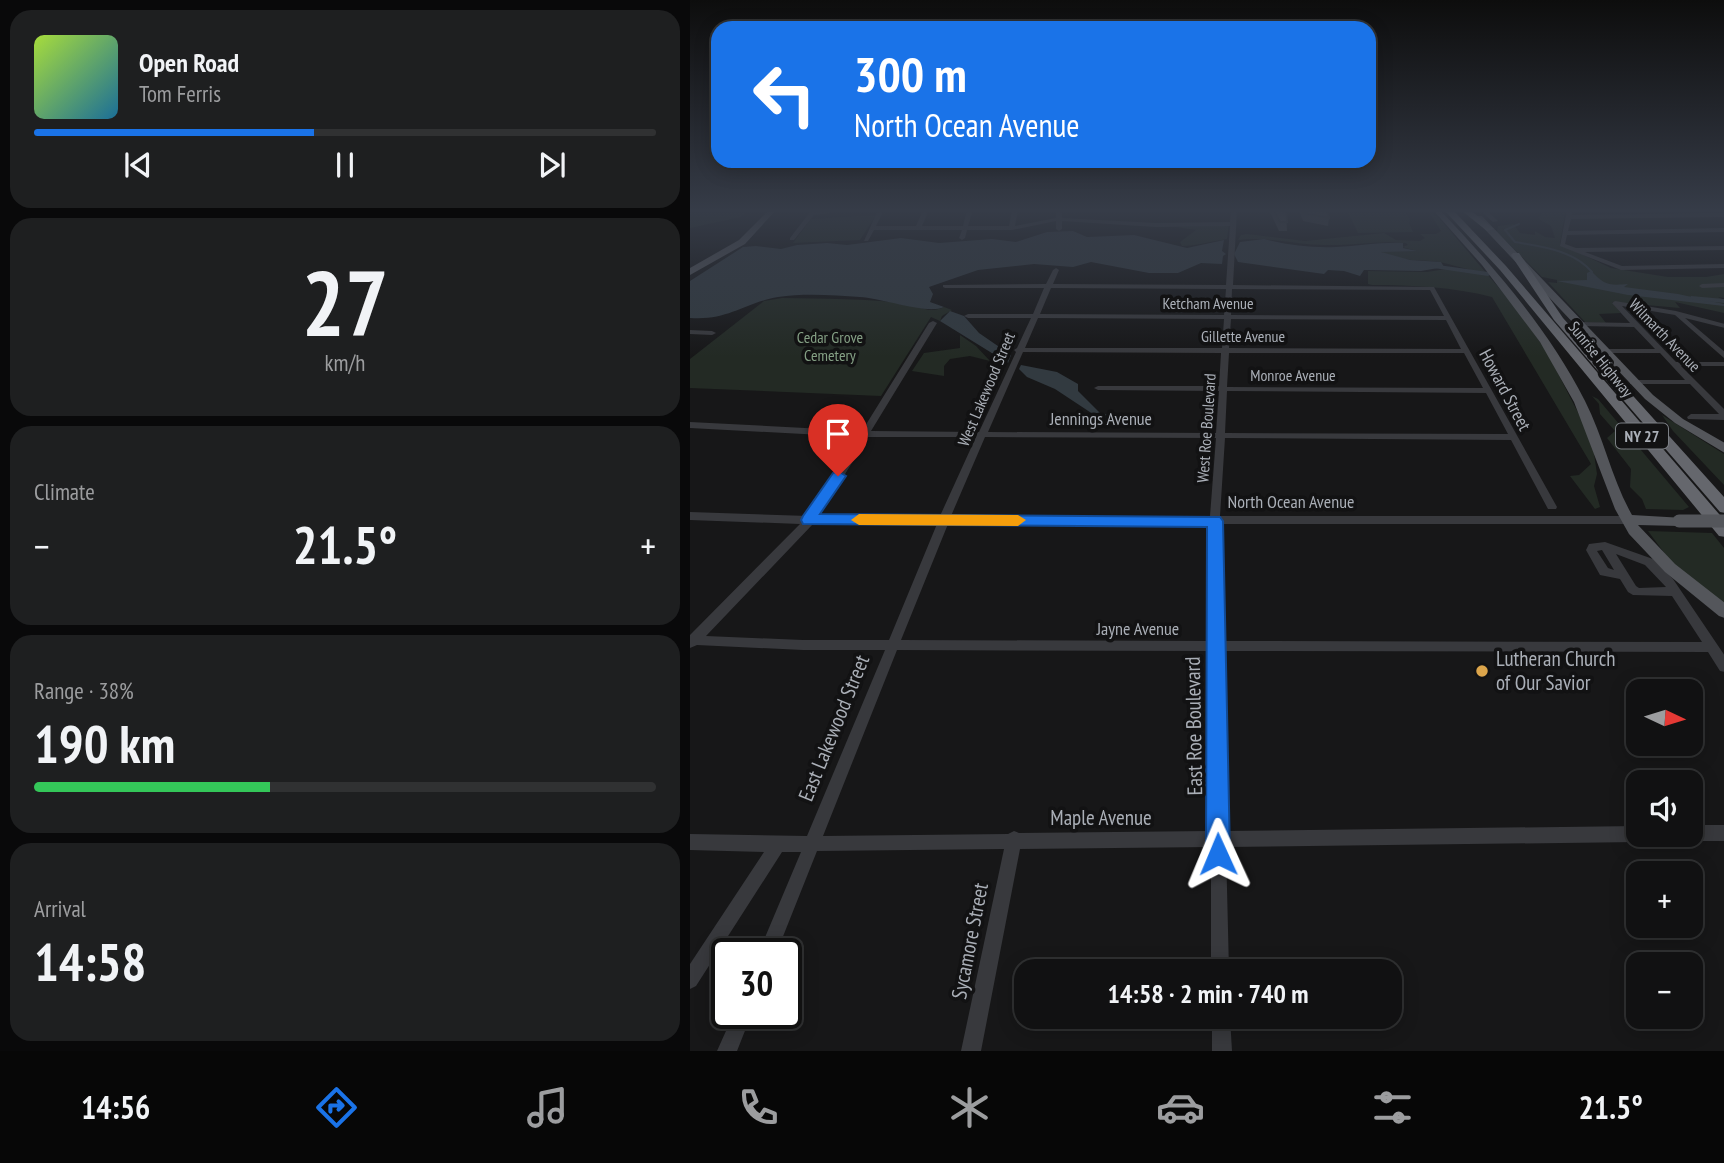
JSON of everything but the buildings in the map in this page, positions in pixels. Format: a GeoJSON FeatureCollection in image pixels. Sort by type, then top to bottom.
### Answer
{"type":"FeatureCollection","features":[{"type":"Feature","properties":{"kind":"highway","name":"Sunrise Highway"},"geometry":{"type":"LineString","coordinates":[[1494,259],[1724,532]]}},
{"type":"Feature","properties":{"kind":"highway","name":"Sunrise Highway"},"geometry":{"type":"LineString","coordinates":[[1506,259],[1724,508]]}},
{"type":"Feature","properties":{"kind":"highway"},"geometry":{"type":"LineString","coordinates":[[1519,259],[1558,318]]}},
{"type":"Feature","properties":{"kind":"highway"},"geometry":{"type":"LineString","coordinates":[[1485,263],[1561,339]]}},
{"type":"Feature","properties":{"kind":"main road"},"geometry":{"type":"LineString","coordinates":[[690,270],[708,259]]}},
{"type":"Feature","properties":{"kind":"main road"},"geometry":{"type":"LineString","coordinates":[[1482,259],[1531,321],[1563,370],[1588,421],[1627,520],[1669,568],[1724,612]]}},
{"type":"Feature","properties":{"kind":"main road"},"geometry":{"type":"LineString","coordinates":[[1520,259],[1633,382],[1667,412],[1724,449]]}},
{"type":"Feature","properties":{"kind":"main road","name":"North Ocean Avenue"},"geometry":{"type":"LineString","coordinates":[[1627,520],[1724,521]]}},
{"type":"Feature","properties":{"kind":"street","name":"West Roe Boulevard"},"geometry":{"type":"LineString","coordinates":[[1215,521],[1231,259]]}},
{"type":"Feature","properties":{"kind":"street"},"geometry":{"type":"LineString","coordinates":[[1594,259],[1621,268],[1724,266]]}},
{"type":"Feature","properties":{"kind":"street","name":"West Lakewood Street"},"geometry":{"type":"LineString","coordinates":[[945,520],[1018,350],[1056,270]]}},
{"type":"Feature","properties":{"kind":"street"},"geometry":{"type":"LineString","coordinates":[[1702,286],[1724,285]]}},
{"type":"Feature","properties":{"kind":"street"},"geometry":{"type":"LineString","coordinates":[[945,286],[1228,287]]}},
{"type":"Feature","properties":{"kind":"street","name":"Howard Street"},"geometry":{"type":"LineString","coordinates":[[1228,287],[1431,288],[1552,507]]}},
{"type":"Feature","properties":{"kind":"street","name":"Wilmarth Avenue"},"geometry":{"type":"LineString","coordinates":[[1676,313],[1615,303],[1724,416]]}},
{"type":"Feature","properties":{"kind":"street"},"geometry":{"type":"LineString","coordinates":[[1676,313],[1724,326]]}},
{"type":"Feature","properties":{"kind":"street"},"geometry":{"type":"LineString","coordinates":[[1676,313],[1724,357]]}},
{"type":"Feature","properties":{"kind":"street","name":"Ketcham Avenue"},"geometry":{"type":"LineString","coordinates":[[968,316],[1448,318]]}},
{"type":"Feature","properties":{"kind":"street"},"geometry":{"type":"LineString","coordinates":[[691,641],[815,514],[933,323]]}},
{"type":"Feature","properties":{"kind":"street"},"geometry":{"type":"LineString","coordinates":[[1581,324],[1636,325]]}},
{"type":"Feature","properties":{"kind":"street"},"geometry":{"type":"LineString","coordinates":[[690,332],[712,333]]}},
{"type":"Feature","properties":{"kind":"street","name":"Gillette Avenue"},"geometry":{"type":"LineString","coordinates":[[1018,350],[1467,351]]}},
{"type":"Feature","properties":{"kind":"street"},"geometry":{"type":"LineString","coordinates":[[1605,351],[1662,351]]}},
{"type":"Feature","properties":{"kind":"street"},"geometry":{"type":"LineString","coordinates":[[1674,364],[1724,364]]}},
{"type":"Feature","properties":{"kind":"street"},"geometry":{"type":"LineString","coordinates":[[1633,382],[1691,382]]}},
{"type":"Feature","properties":{"kind":"street","name":"Monroe Avenue"},"geometry":{"type":"LineString","coordinates":[[1098,388],[1488,391]]}},
{"type":"Feature","properties":{"kind":"street"},"geometry":{"type":"LineString","coordinates":[[1691,416],[1724,416]]}},
{"type":"Feature","properties":{"kind":"street","name":"Jennings Avenue"},"geometry":{"type":"LineString","coordinates":[[690,425],[864,434],[1512,437]]}},
{"type":"Feature","properties":{"kind":"street","name":"North Ocean Avenue"},"geometry":{"type":"LineString","coordinates":[[690,516],[809,520],[1627,520]]}},
{"type":"Feature","properties":{"kind":"street","name":"East Lakewood Street"},"geometry":{"type":"LineString","coordinates":[[774,938],[945,520]]}},
{"type":"Feature","properties":{"kind":"street","name":"East Roe Boulevard"},"geometry":{"type":"LineString","coordinates":[[1215,521],[1220,959]]}},
{"type":"Feature","properties":{"kind":"street"},"geometry":{"type":"LineString","coordinates":[[1675,592],[1637,592],[1621,575],[1604,572],[1591,550],[1593,547],[1605,547],[1624,556],[1643,559],[1669,582],[1724,667]]}},
{"type":"Feature","properties":{"kind":"street","name":"Jayne Avenue"},"geometry":{"type":"LineString","coordinates":[[691,641],[1216,647],[1711,647]]}},
{"type":"Feature","properties":{"kind":"street"},"geometry":{"type":"LineString","coordinates":[[1703,833],[1724,833]]}},
{"type":"Feature","properties":{"kind":"street","name":"Maple Avenue"},"geometry":{"type":"LineString","coordinates":[[690,842],[812,844],[1014,839],[1626,834]]}},
{"type":"Feature","properties":{"kind":"street","name":"Sycamore Street"},"geometry":{"type":"LineString","coordinates":[[971,1051],[1014,839]]}},
{"type":"Feature","properties":{"kind":"street"},"geometry":{"type":"LineString","coordinates":[[690,980],[778,844]]}},
{"type":"Feature","properties":{"kind":"street"},"geometry":{"type":"LineString","coordinates":[[727,1051],[736,1029]]}},
{"type":"Feature","properties":{"kind":"street"},"geometry":{"type":"LineString","coordinates":[[1221,1029],[1222,1051]]}},
{"type":"Feature","properties":{"kind":"green space"},"geometry":{"type":"Polygon","coordinates":[[[1404,259],[1474,259],[1517,309],[1547,352],[1592,440],[1597,474],[1594,486],[1600,507],[1595,509],[1570,476],[1579,475],[1591,464],[1492,297],[1447,289],[1368,284],[1368,271],[1427,272],[1452,268],[1478,272],[1440,262],[1404,259]]]}},
{"type":"Feature","properties":{"kind":"green space"},"geometry":{"type":"Polygon","coordinates":[[[1524,259],[1592,259],[1611,268],[1668,277],[1724,274],[1724,298],[1718,297],[1724,300],[1724,313],[1675,302],[1680,308],[1612,302],[1621,313],[1599,314],[1606,323],[1585,322],[1548,282],[1557,283],[1557,280],[1542,277],[1524,259]]]}},
{"type":"Feature","properties":{"kind":"green space","name":"Cedar Grove Cemetery"},"geometry":{"type":"Polygon","coordinates":[[[782,298],[877,301],[908,304],[930,310],[944,307],[952,310],[942,316],[940,321],[931,317],[881,396],[690,388],[690,359],[764,301],[782,298]]]}},
{"type":"Feature","properties":{"kind":"green space"},"geometry":{"type":"Polygon","coordinates":[[[960,335],[976,346],[990,361],[970,356],[950,359],[944,366],[944,376],[912,371],[924,353],[960,348],[960,335]]]}},
{"type":"Feature","properties":{"kind":"green space"},"geometry":{"type":"Polygon","coordinates":[[[1592,396],[1598,399],[1689,507],[1683,510],[1646,509],[1642,499],[1630,487],[1631,469],[1607,438],[1615,431],[1600,414],[1599,404],[1592,396]]]}},
{"type":"Feature","properties":{"kind":"green space"},"geometry":{"type":"Polygon","coordinates":[[[1662,415],[1724,454],[1724,485],[1673,431],[1662,415]]]}},
{"type":"Feature","properties":{"kind":"green space"},"geometry":{"type":"Polygon","coordinates":[[[1648,531],[1712,533],[1724,548],[1724,605],[1671,562],[1648,531]]]}},
{"type":"Feature","properties":{"kind":"shaded area"},"geometry":{"type":"Polygon","coordinates":[[[724,259],[1223,259],[1222,264],[1201,263],[1178,273],[1149,273],[1091,262],[1073,267],[1034,264],[978,270],[929,287],[933,294],[930,302],[944,307],[936,309],[916,308],[860,297],[798,295],[766,300],[715,317],[690,318],[690,281],[724,259]]]}},
{"type":"Feature","properties":{"kind":"shaded area"},"geometry":{"type":"Polygon","coordinates":[[[1237,259],[1407,259],[1441,262],[1444,267],[1421,271],[1364,270],[1360,276],[1344,271],[1328,270],[1324,274],[1238,262],[1237,259]]]}},
{"type":"Feature","properties":{"kind":"shaded area"},"geometry":{"type":"Polygon","coordinates":[[[1591,271],[1610,284],[1628,284],[1624,287],[1678,294],[1724,306],[1628,295],[1557,281],[1587,280],[1587,273],[1591,271]]]}},
{"type":"Feature","properties":{"kind":"shaded area"},"geometry":{"type":"Polygon","coordinates":[[[950,311],[964,316],[979,333],[1011,355],[1008,363],[940,321],[950,311]]]}},
{"type":"Feature","properties":{"kind":"shaded area"},"geometry":{"type":"Polygon","coordinates":[[[1021,365],[1057,372],[1078,384],[1078,391],[1100,413],[1114,416],[1124,423],[1111,426],[1055,389],[1027,377],[1019,369],[1021,365]]]}},
{"type":"Feature","properties":{"kind":"waterway"},"geometry":{"type":"LineString","coordinates":[[1576,259],[1592,272]]}},
{"type":"Feature","properties":{"kind":"waterway"},"geometry":{"type":"LineString","coordinates":[[1427,265],[1488,274]]}},
{"type":"Feature","properties":{"kind":"waterway"},"geometry":{"type":"LineString","coordinates":[[1694,298],[1725,301]]}},
{"type":"Feature","properties":{"kind":"waterway"},"geometry":{"type":"LineString","coordinates":[[1123,423],[1136,425]]}},
{"type":"Feature","properties":{"kind":"slow traffic"},"geometry":{"type":"LineString","coordinates":[[859,520],[1018,520]]}},
{"type":"Feature","properties":{"kind":"place","name":"Lutheran Church of Our Savior"},"geometry":{"type":"Point","coordinates":[1482,671]}},
{"type":"Feature","properties":{"kind":"route"},"geometry":{"type":"LineString","coordinates":[[838,476],[809,520],[1215,521],[1218,854]]}}]}
